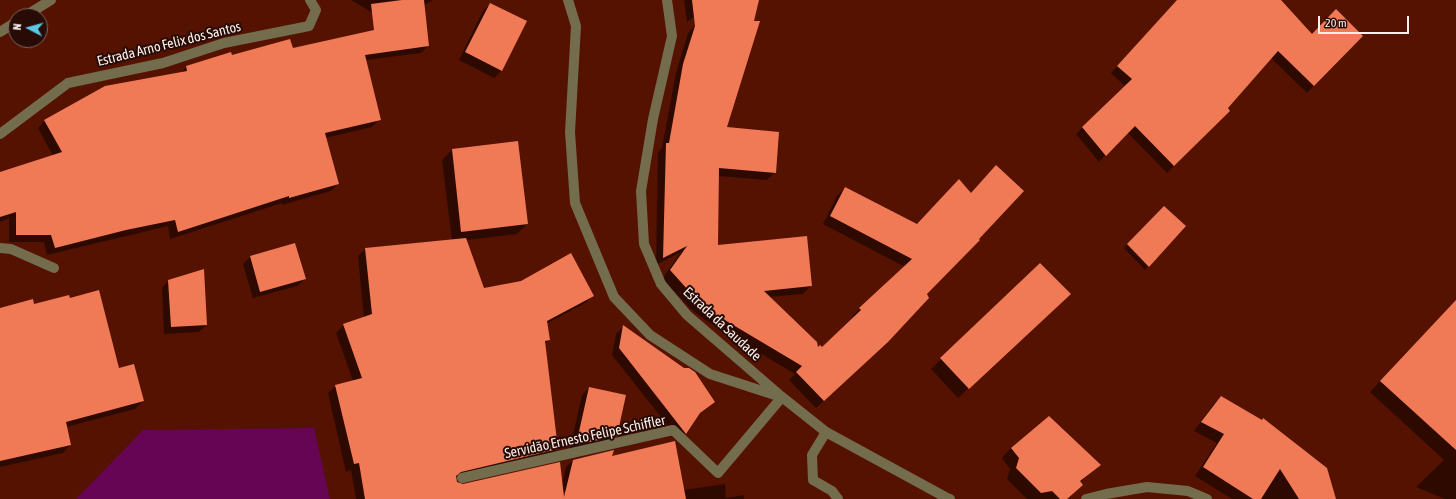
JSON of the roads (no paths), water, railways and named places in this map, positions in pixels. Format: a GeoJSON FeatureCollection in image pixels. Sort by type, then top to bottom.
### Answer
{"type":"FeatureCollection","features":[{"type":"Feature","properties":{"kind":"street"},"geometry":{"type":"LineString","coordinates":[[38,8],[51,0]]}},
{"type":"Feature","properties":{"kind":"street","name":"Estrada Arno Felix dos Santos"},"geometry":{"type":"LineString","coordinates":[[0,134],[68,83],[163,63],[224,44],[309,26],[316,10],[310,0]]}},
{"type":"Feature","properties":{"kind":"street"},"geometry":{"type":"LineString","coordinates":[[568,0],[576,26],[570,132],[575,203],[614,297],[650,335],[710,374],[782,397]]}},
{"type":"Feature","properties":{"kind":"street","name":"Estrada da Saudade"},"geometry":{"type":"LineString","coordinates":[[668,0],[672,36],[653,119],[641,191],[644,244],[661,284],[687,315],[782,397],[826,432],[950,499]]}},
{"type":"Feature","properties":{"kind":"street"},"geometry":{"type":"LineString","coordinates":[[0,248],[11,249],[54,268]]}},
{"type":"Feature","properties":{"kind":"street","name":"Servidão Ernesto Felipe Schiffler"},"geometry":{"type":"LineString","coordinates":[[462,478],[673,430],[718,473],[782,397]]}},
{"type":"Feature","properties":{"kind":"street"},"geometry":{"type":"LineString","coordinates":[[826,432],[812,455],[813,480],[832,491],[838,499]]}},
{"type":"Feature","properties":{"kind":"street"},"geometry":{"type":"LineString","coordinates":[[1086,499],[1147,487],[1188,491],[1207,499]]}}]}
